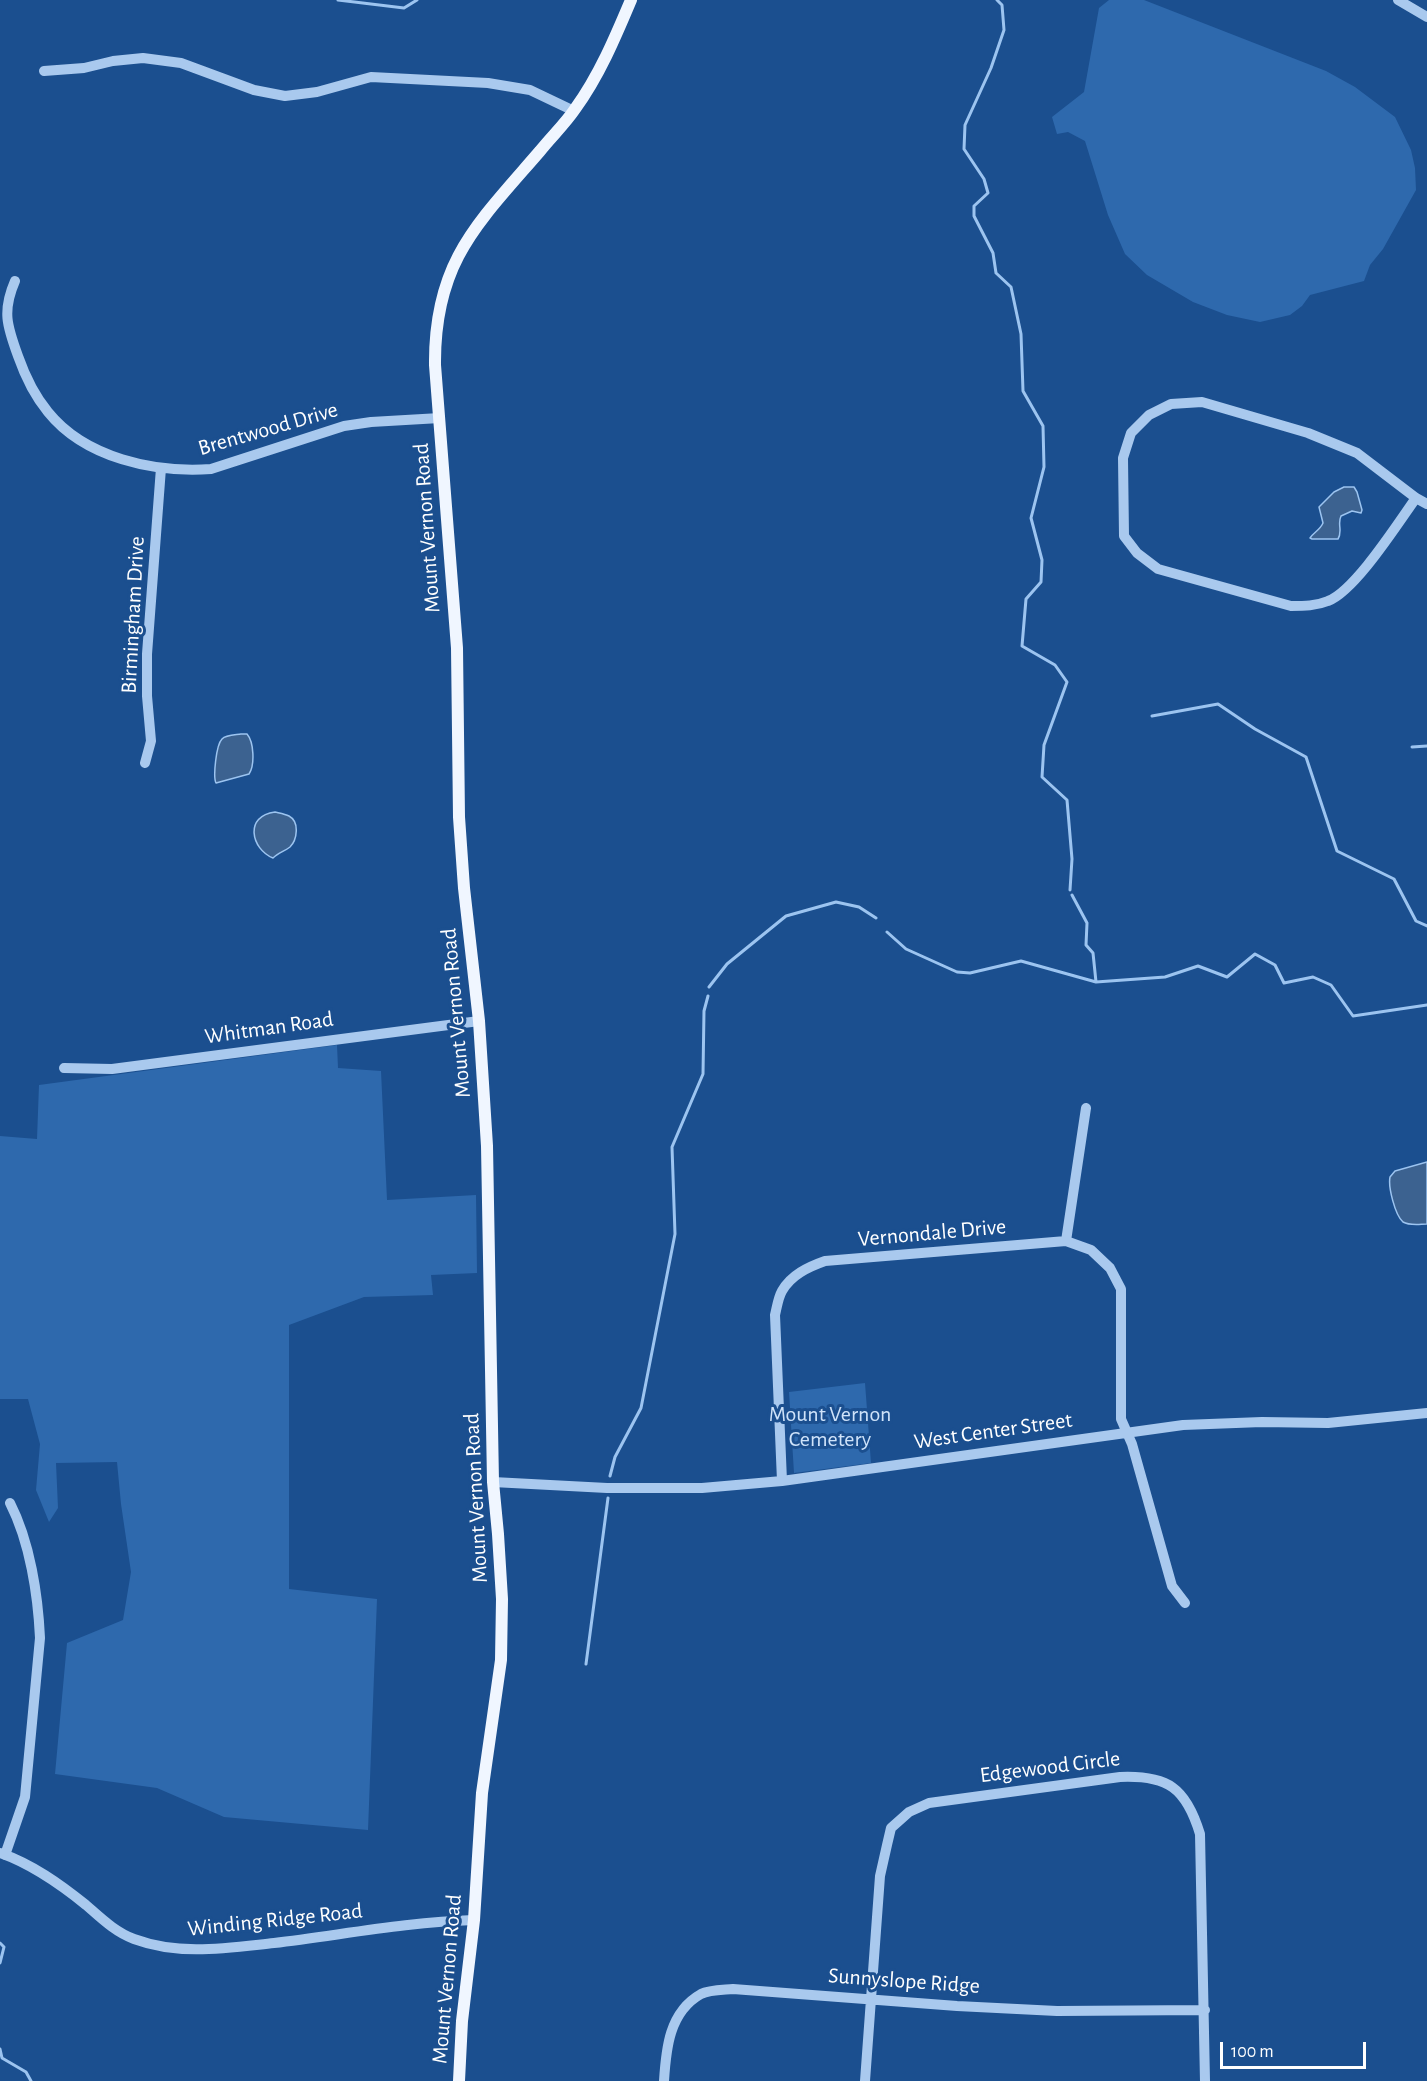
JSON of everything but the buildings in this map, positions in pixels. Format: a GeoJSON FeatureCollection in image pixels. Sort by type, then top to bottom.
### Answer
{"type":"FeatureCollection","features":[{"type":"Feature","properties":{"kind":"main road","name":"Mount Vernon Road"},"geometry":{"type":"LineString","coordinates":[[459,2081],[462,2020],[474,1920],[482,1793],[501,1660],[502,1599],[493,1482],[487,1146],[479,1021],[464,888],[459,817],[457,648],[435,365],[435,338],[437,316],[451,269],[469,236],[574,111],[600,69],[631,0]]}},
{"type":"Feature","properties":{"kind":"street"},"geometry":{"type":"LineString","coordinates":[[1398,0],[1427,17]]}},
{"type":"Feature","properties":{"kind":"street"},"geometry":{"type":"LineString","coordinates":[[44,71],[84,68],[113,61],[142,58],[182,63],[254,90],[285,96],[317,92],[371,77],[488,83],[530,90],[574,111]]}},
{"type":"Feature","properties":{"kind":"street","name":"Brentwood Drive"},"geometry":{"type":"LineString","coordinates":[[15,281],[6,309],[11,338],[32,391],[49,414],[72,435],[101,451],[133,462],[161,468],[211,469],[344,426],[440,418]]}},
{"type":"Feature","properties":{"kind":"street"},"geometry":{"type":"LineString","coordinates":[[1416,498],[1356,580],[1330,601],[1310,607],[1291,606],[1158,569],[1137,554],[1124,536],[1123,458],[1131,433],[1149,415],[1171,404],[1202,402],[1308,433],[1357,453],[1427,504]]}},
{"type":"Feature","properties":{"kind":"street","name":"Birmingham Drive"},"geometry":{"type":"LineString","coordinates":[[145,763],[151,741],[147,696],[147,654],[161,468]]}},
{"type":"Feature","properties":{"kind":"street","name":"Whitman Road"},"geometry":{"type":"LineString","coordinates":[[64,1068],[112,1070],[479,1021]]}},
{"type":"Feature","properties":{"kind":"street"},"geometry":{"type":"LineString","coordinates":[[1066,1241],[1086,1108]]}},
{"type":"Feature","properties":{"kind":"street","name":"Vernondale Drive"},"geometry":{"type":"LineString","coordinates":[[782,1480],[775,1315],[782,1291],[794,1277],[807,1267],[825,1261],[1066,1241],[1090,1250],[1110,1268],[1121,1289],[1121,1419],[1132,1444],[1172,1586],[1185,1603]]}},
{"type":"Feature","properties":{"kind":"street","name":"West Center Street"},"geometry":{"type":"LineString","coordinates":[[493,1482],[607,1488],[702,1488],[782,1480],[1183,1425],[1232,1422],[1328,1423],[1427,1413]]}},
{"type":"Feature","properties":{"kind":"street"},"geometry":{"type":"LineString","coordinates":[[2,1854],[25,1797],[40,1638],[39,1618],[21,1525],[10,1503]]}},
{"type":"Feature","properties":{"kind":"street","name":"Edgewood Circle"},"geometry":{"type":"LineString","coordinates":[[865,2081],[880,1876],[891,1828],[909,1812],[929,1803],[1120,1777],[1143,1776],[1165,1782],[1181,1795],[1194,1814],[1200,1834],[1205,2081]]}},
{"type":"Feature","properties":{"kind":"street","name":"Winding Ridge Road"},"geometry":{"type":"LineString","coordinates":[[2,1854],[35,1869],[59,1884],[110,1926],[131,1938],[177,1950],[238,1947],[437,1921],[474,1920]]}},
{"type":"Feature","properties":{"kind":"street","name":"Sunnyslope Ridge"},"geometry":{"type":"LineString","coordinates":[[664,2081],[667,2045],[674,2024],[685,2007],[702,1993],[733,1989],[1057,2011],[1205,2010]]}},
{"type":"Feature","properties":{"kind":"green space"},"geometry":{"type":"Polygon","coordinates":[[[1109,0],[1144,0],[1326,71],[1355,87],[1395,117],[1411,150],[1416,190],[1383,249],[1370,265],[1364,281],[1310,295],[1302,306],[1290,315],[1260,322],[1227,315],[1193,302],[1147,275],[1125,254],[1108,215],[1085,141],[1068,132],[1057,134],[1052,117],[1084,92],[1099,8],[1109,0]]]}},
{"type":"Feature","properties":{"kind":"green space"},"geometry":{"type":"Polygon","coordinates":[[[337,1045],[338,1068],[381,1071],[387,1200],[476,1195],[477,1273],[431,1275],[433,1295],[364,1297],[289,1325],[289,1589],[377,1599],[368,1830],[224,1817],[157,1788],[55,1774],[67,1643],[123,1620],[131,1572],[117,1462],[56,1463],[58,1508],[49,1522],[36,1490],[40,1444],[28,1399],[0,1399],[0,1136],[37,1139],[39,1085],[337,1045]]]}},
{"type":"Feature","properties":{"kind":"green space","name":"Mount Vernon Cemetery"},"geometry":{"type":"Polygon","coordinates":[[[865,1383],[871,1463],[794,1473],[789,1392],[865,1383]]]}},
{"type":"Feature","properties":{"kind":"shaded area"},"geometry":{"type":"Polygon","coordinates":[[[1344,487],[1354,487],[1361,513],[1352,511],[1341,516],[1338,539],[1310,538],[1323,523],[1319,507],[1334,492],[1344,487]]]}},
{"type":"Feature","properties":{"kind":"shaded area"},"geometry":{"type":"Polygon","coordinates":[[[247,734],[252,748],[253,759],[249,774],[216,783],[216,761],[220,742],[226,737],[247,734]]]}},
{"type":"Feature","properties":{"kind":"shaded area"},"geometry":{"type":"Polygon","coordinates":[[[275,812],[292,819],[295,822],[296,831],[290,847],[273,858],[260,848],[254,833],[259,820],[275,812]]]}},
{"type":"Feature","properties":{"kind":"shaded area"},"geometry":{"type":"Polygon","coordinates":[[[1427,1162],[1427,1224],[1403,1222],[1393,1201],[1390,1177],[1395,1171],[1427,1162]]]}},
{"type":"Feature","properties":{"kind":"waterway"},"geometry":{"type":"LineString","coordinates":[[338,0],[404,8],[417,0]]}},
{"type":"Feature","properties":{"kind":"waterway"},"geometry":{"type":"LineString","coordinates":[[997,0],[1002,5],[1004,30],[991,68],[965,125],[964,149],[984,179],[988,193],[974,206],[974,216],[993,253],[996,273],[1011,287],[1021,334],[1023,391],[1043,426],[1044,467],[1031,518],[1042,560],[1041,582],[1026,599],[1022,646],[1055,665],[1067,682],[1044,745],[1042,777],[1067,800],[1072,859],[1070,890]]}},
{"type":"Feature","properties":{"kind":"waterway"},"geometry":{"type":"LineString","coordinates":[[1152,716],[1218,704],[1255,729],[1306,757],[1337,851],[1394,879],[1416,921],[1427,926]]}},
{"type":"Feature","properties":{"kind":"waterway"},"geometry":{"type":"LineString","coordinates":[[1412,747],[1427,746]]}},
{"type":"Feature","properties":{"kind":"waterway"},"geometry":{"type":"LineString","coordinates":[[1072,895],[1087,923],[1086,945],[1093,953],[1096,982],[1165,977],[1198,966],[1227,977],[1255,954],[1275,965],[1284,983],[1313,977],[1331,985],[1353,1016],[1427,1005]]}},
{"type":"Feature","properties":{"kind":"waterway"},"geometry":{"type":"LineString","coordinates":[[709,987],[727,964],[786,916],[836,902],[859,907],[876,918]]}},
{"type":"Feature","properties":{"kind":"waterway"},"geometry":{"type":"LineString","coordinates":[[887,932],[906,949],[957,972],[970,973],[1021,961],[1096,982]]}},
{"type":"Feature","properties":{"kind":"waterway"},"geometry":{"type":"LineString","coordinates":[[610,1476],[615,1457],[641,1408],[675,1234],[672,1147],[703,1074],[704,1011],[708,996]]}},
{"type":"Feature","properties":{"kind":"waterway"},"geometry":{"type":"LineString","coordinates":[[586,1664],[608,1498]]}},
{"type":"Feature","properties":{"kind":"waterway"},"geometry":{"type":"LineString","coordinates":[[0,1943],[4,1947],[0,1963]]}},
{"type":"Feature","properties":{"kind":"waterway"},"geometry":{"type":"LineString","coordinates":[[0,2049],[2,2058],[26,2072],[31,2081]]}}]}
